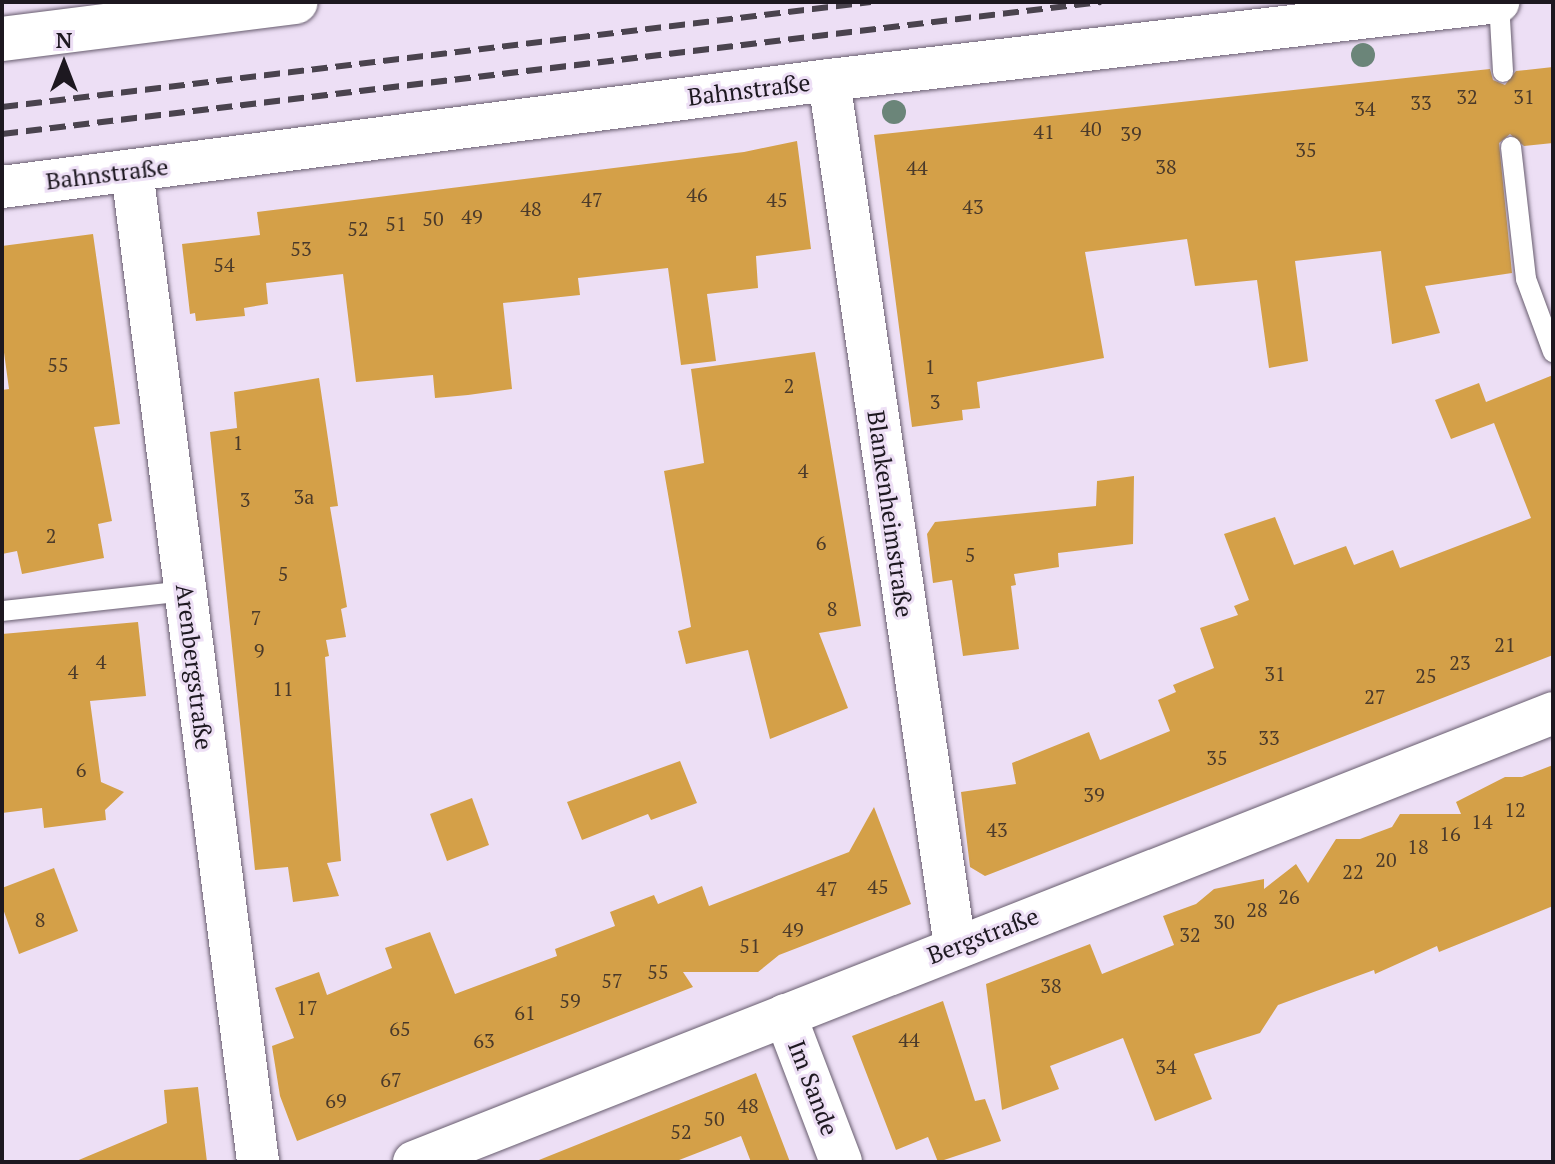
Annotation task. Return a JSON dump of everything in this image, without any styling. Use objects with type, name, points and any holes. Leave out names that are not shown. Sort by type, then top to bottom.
[{"type":"street","points":[[2,39],[234,6],[296,2]]},
{"type":"street","name":"Bahnstraße","points":[[2,187],[829,80],[1498,2]]},
{"type":"street","name":"Blankenheimstraße","points":[[829,80],[955,947]]},
{"type":"street","name":"Arenbergstraße","points":[[132,171],[258,1162]]},
{"type":"street","name":"Bergstraße","points":[[414,1162],[1553,713]]},
{"type":"street","name":"Im Sande","points":[[785,1015],[841,1162]]},
{"type":"lane","points":[[1498,2],[1503,72]]},
{"type":"lane","points":[[1511,147],[1526,279],[1553,352]]},
{"type":"lane","points":[[2,611],[185,591]]},
{"type":"building","points":[[1553,67],[1553,143],[1524,146],[1510,134],[1499,143],[1512,273],[1425,286],[1440,333],[1392,344],[1381,251],[1295,261],[1308,361],[1269,368],[1257,280],[1195,286],[1187,239],[1085,252],[1104,358],[977,382],[980,408],[962,410],[963,420],[912,427],[874,135],[1490,69],[1493,80],[1505,85],[1516,71]]},
{"type":"building","points":[[797,141],[811,249],[756,256],[758,288],[707,294],[716,361],[681,365],[668,268],[578,278],[580,295],[503,303],[512,389],[468,395],[435,398],[433,375],[356,382],[343,274],[266,283],[268,304],[244,308],[245,316],[196,321],[195,313],[190,314],[182,244],[260,235],[257,212],[744,152]]},
{"type":"building","points":[[93,234],[120,424],[94,427],[112,521],[98,524],[104,558],[22,574],[17,551],[2,554],[2,390],[9,389],[2,338],[2,246]]},
{"type":"building","points":[[815,352],[861,626],[819,633],[848,708],[770,739],[748,650],[686,664],[678,631],[691,627],[664,471],[704,463],[691,369]]},
{"type":"building","points":[[1553,375],[1553,655],[985,876],[970,867],[961,792],[1016,784],[1012,763],[1089,732],[1100,760],[1170,731],[1158,700],[1176,692],[1173,685],[1214,668],[1200,628],[1238,615],[1234,606],[1249,600],[1224,534],[1275,517],[1294,565],[1346,546],[1354,565],[1393,550],[1400,568],[1531,518],[1494,423],[1451,439],[1435,400],[1479,383],[1486,402]]},
{"type":"building","points":[[319,378],[338,506],[330,507],[347,607],[341,609],[346,637],[326,640],[329,656],[325,657],[341,861],[327,863],[339,896],[293,902],[288,867],[255,870],[210,432],[237,428],[234,392]]},
{"type":"building","points":[[1134,476],[1133,544],[1058,553],[1059,567],[1014,574],[1016,585],[1011,586],[1019,649],[963,656],[952,580],[933,583],[927,534],[935,522],[1096,506],[1097,481]]},
{"type":"building","points":[[138,622],[146,696],[90,701],[101,782],[124,792],[105,810],[106,820],[44,828],[42,808],[2,813],[2,634]]},
{"type":"building","points":[[680,761],[697,803],[651,820],[648,814],[582,840],[567,802]]},
{"type":"building","points":[[1553,765],[1553,906],[1439,952],[1437,946],[1375,974],[1374,970],[1278,1005],[1260,1033],[1194,1054],[1212,1099],[1155,1121],[1123,1038],[1050,1066],[1059,1089],[1002,1110],[986,984],[1090,944],[1102,974],[1174,945],[1163,916],[1196,904],[1214,889],[1264,879],[1264,889],[1296,864],[1308,883],[1336,839],[1360,839],[1392,827],[1400,814],[1461,814],[1456,802],[1505,777],[1522,777]]},
{"type":"building","points":[[472,798],[489,845],[447,861],[430,814]]},
{"type":"building","points":[[874,807],[911,904],[779,955],[758,972],[683,972],[693,987],[297,1141],[280,1096],[272,1046],[294,1038],[275,988],[319,972],[327,995],[392,968],[385,948],[430,932],[455,994],[557,956],[555,949],[615,926],[610,912],[654,895],[658,904],[702,886],[709,906],[849,852]]},
{"type":"building","points":[[54,868],[78,931],[19,954],[2,906],[2,888]]},
{"type":"building","points":[[943,1001],[975,1101],[985,1099],[1001,1141],[938,1162],[928,1137],[896,1150],[852,1036]]},
{"type":"building","points":[[756,1073],[790,1162],[751,1162],[741,1136],[674,1162],[534,1162]]},
{"type":"building","points":[[198,1087],[207,1162],[74,1162],[167,1123],[164,1090]]},
{"type":"railway","points":[[2,107],[871,2]]},
{"type":"railway","points":[[2,134],[1101,2]]}]
